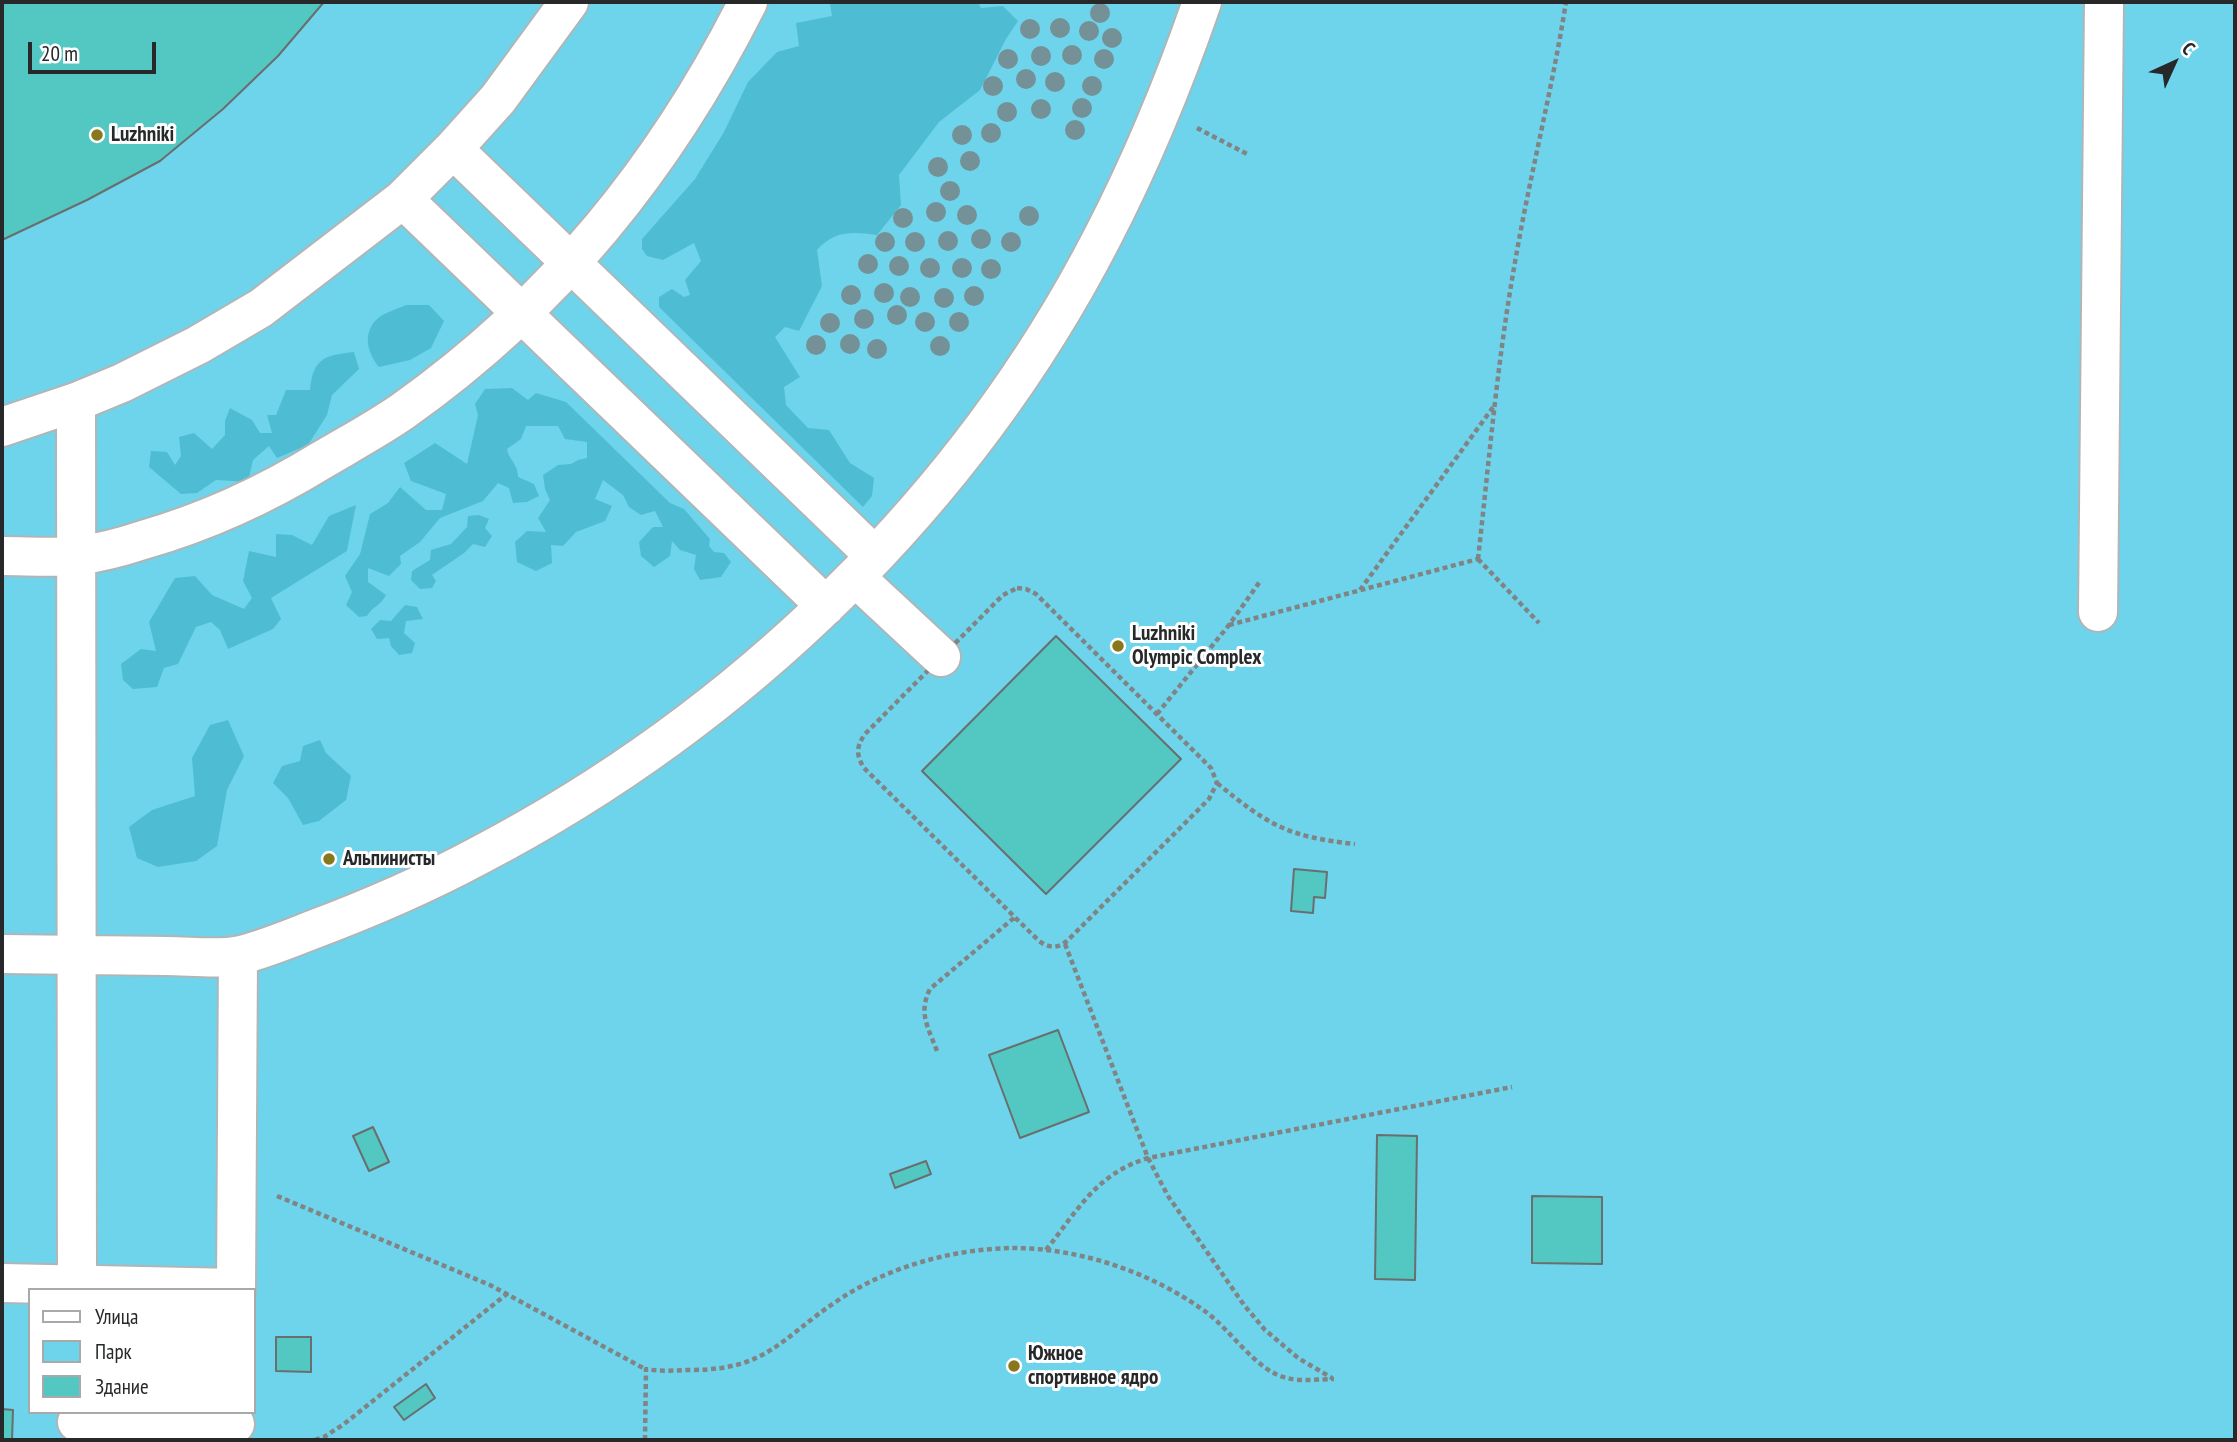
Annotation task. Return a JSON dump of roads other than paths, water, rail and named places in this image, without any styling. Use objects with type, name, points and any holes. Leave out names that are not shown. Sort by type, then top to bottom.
[{"type":"street","points":[[2,427],[122,383],[198,345],[261,308],[403,199],[498,99],[569,2]]},
{"type":"street","points":[[2,556],[76,556],[180,530],[247,502],[400,413],[492,342],[572,264],[614,216],[694,103],[748,2]]},
{"type":"street","points":[[2,954],[238,956],[360,912],[444,874],[512,839],[645,756],[711,706],[766,660],[865,566],[939,483],[1022,372],[1101,241],[1162,110],[1202,2]]},
{"type":"street","points":[[2098,612],[2104,2]]},
{"type":"street","points":[[453,149],[572,264],[865,566],[941,657]]},
{"type":"street","points":[[403,199],[825,606]]},
{"type":"street","points":[[76,402],[77,1287]]},
{"type":"street","points":[[236,1288],[238,956]]},
{"type":"street","points":[[2,1283],[156,1288]]},
{"type":"street","points":[[77,1425],[235,1425]]},
{"type":"place","name":"Luzhniki","points":[[97,135]]},
{"type":"place","name":"Luzhniki Olympic Complex","points":[[1118,646]]},
{"type":"place","name":"Альпинисты","points":[[329,859]]},
{"type":"place","name":"Южное спортивное ядро","points":[[1014,1366]]}]
